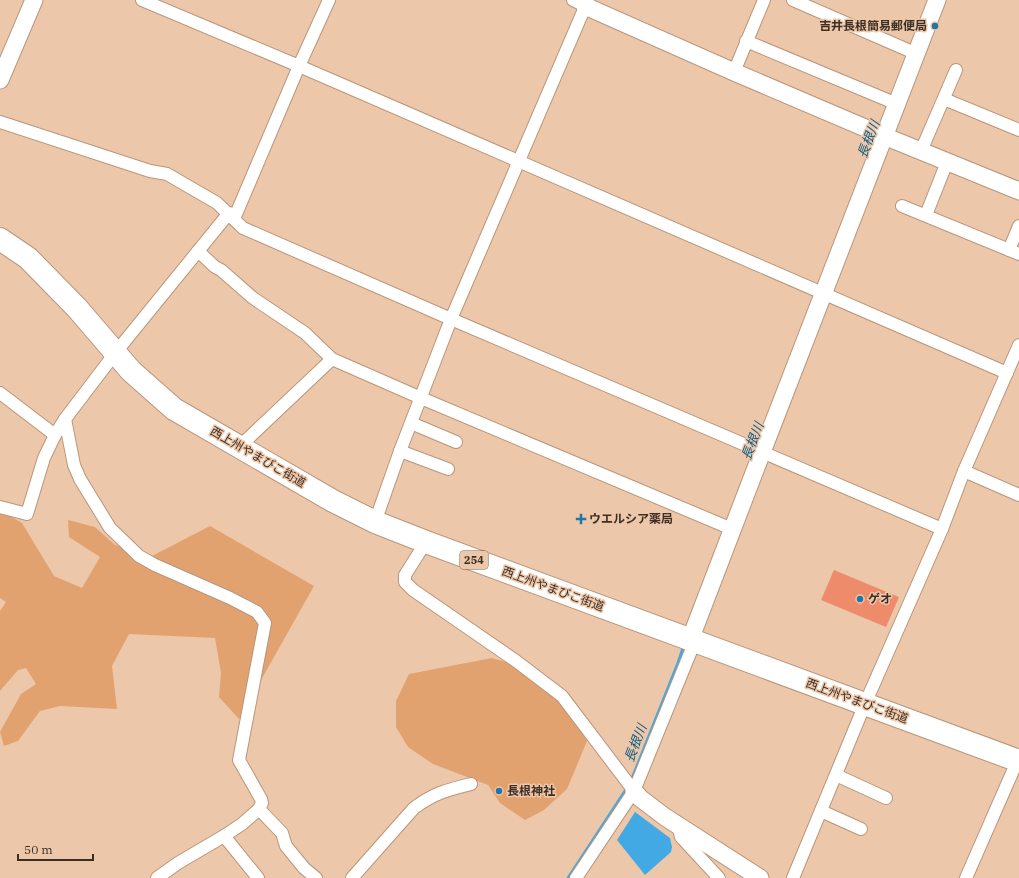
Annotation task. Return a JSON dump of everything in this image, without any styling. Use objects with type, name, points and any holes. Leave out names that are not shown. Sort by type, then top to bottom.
[{"type":"highway","name":"西上州やまびこ街道","points":[[0,239],[28,258],[77,308],[131,371],[174,410],[333,501],[375,522],[426,542],[1018,759]]},
{"type":"street","points":[[0,80],[34,0]]},
{"type":"street","points":[[142,0],[299,66],[517,162],[824,293],[1012,369]]},
{"type":"street","points":[[0,507],[27,514],[44,458],[55,435],[65,419],[116,352],[198,251],[232,216],[329,0]]},
{"type":"street","points":[[734,72],[764,0]]},
{"type":"street","points":[[793,0],[917,54]]},
{"type":"street","points":[[576,878],[634,790],[693,640],[732,529],[917,54],[936,0]]},
{"type":"street","points":[[375,522],[400,451],[451,319],[582,2],[734,72],[884,136],[1019,191]]},
{"type":"street","points":[[746,41],[897,104]]},
{"type":"street","points":[[921,151],[956,70]]},
{"type":"street","points":[[944,99],[1019,130]]},
{"type":"street","points":[[0,122],[150,171],[167,174],[217,203],[243,228],[451,319],[942,528]]},
{"type":"street","points":[[926,215],[947,162]]},
{"type":"street","points":[[902,206],[1014,252],[1019,226]]},
{"type":"street","points":[[198,251],[253,298],[305,333],[332,358],[420,398],[732,529]]},
{"type":"street","points":[[793,878],[865,704],[942,528],[964,471],[1012,369],[1019,345]]},
{"type":"street","points":[[240,447],[332,358]]},
{"type":"street","points":[[0,393],[55,435]]},
{"type":"street","points":[[65,419],[74,465],[80,479],[110,528],[139,556],[155,565],[230,598],[257,612],[265,623],[239,760],[262,803],[259,809],[242,824],[178,863],[157,878]]},
{"type":"street","points":[[411,423],[456,442]]},
{"type":"street","points":[[400,451],[448,469]]},
{"type":"street","points":[[964,471],[1019,495]]},
{"type":"street","points":[[426,542],[405,575],[405,582],[413,590],[516,661],[562,696],[640,798],[678,825],[760,878]]},
{"type":"street","points":[[966,878],[1018,759]]},
{"type":"street","points":[[836,774],[886,798]]},
{"type":"street","points":[[352,878],[414,808],[426,799],[444,790],[471,784]]},
{"type":"street","points":[[259,809],[282,833],[286,846],[304,868],[316,878]]},
{"type":"street","points":[[821,811],[861,828]]},
{"type":"street","points":[[678,825],[681,837],[719,878]]},
{"type":"street","points":[[224,836],[258,878]]},
{"type":"shaded area","points":[[0,513],[10,516],[22,523],[54,576],[82,588],[100,557],[69,537],[68,520],[95,527],[115,545],[152,556],[210,526],[314,586],[239,719],[219,697],[221,673],[215,638],[129,634],[112,666],[117,709],[60,706],[40,711],[18,741],[4,746],[0,732],[21,694],[36,684],[26,668],[18,670],[0,691],[0,611],[6,602],[0,598]]},
{"type":"shaded area","points":[[492,658],[519,666],[555,691],[587,741],[567,789],[544,810],[525,820],[500,803],[488,785],[433,764],[408,747],[396,727],[396,701],[409,674]]},
{"type":"water","points":[[635,812],[670,838],[672,847],[671,852],[645,875],[617,840]]},
{"type":"building","name":"ゲオ","points":[[834,570],[899,597],[886,627],[821,600]]},
{"type":"waterway","name":"長根川","points":[[631,781],[684,645]]},
{"type":"waterway","name":"長根川","points":[[568,878],[627,788]]},
{"type":"place","name":"吉井長根簡易郵便局","points":[[935,26]]},
{"type":"place","name":"ウエルシア薬局","points":[[581,519]]},
{"type":"place","name":"ゲオ","points":[[860,599]]},
{"type":"place","name":"長根神社","points":[[499,791]]}]
